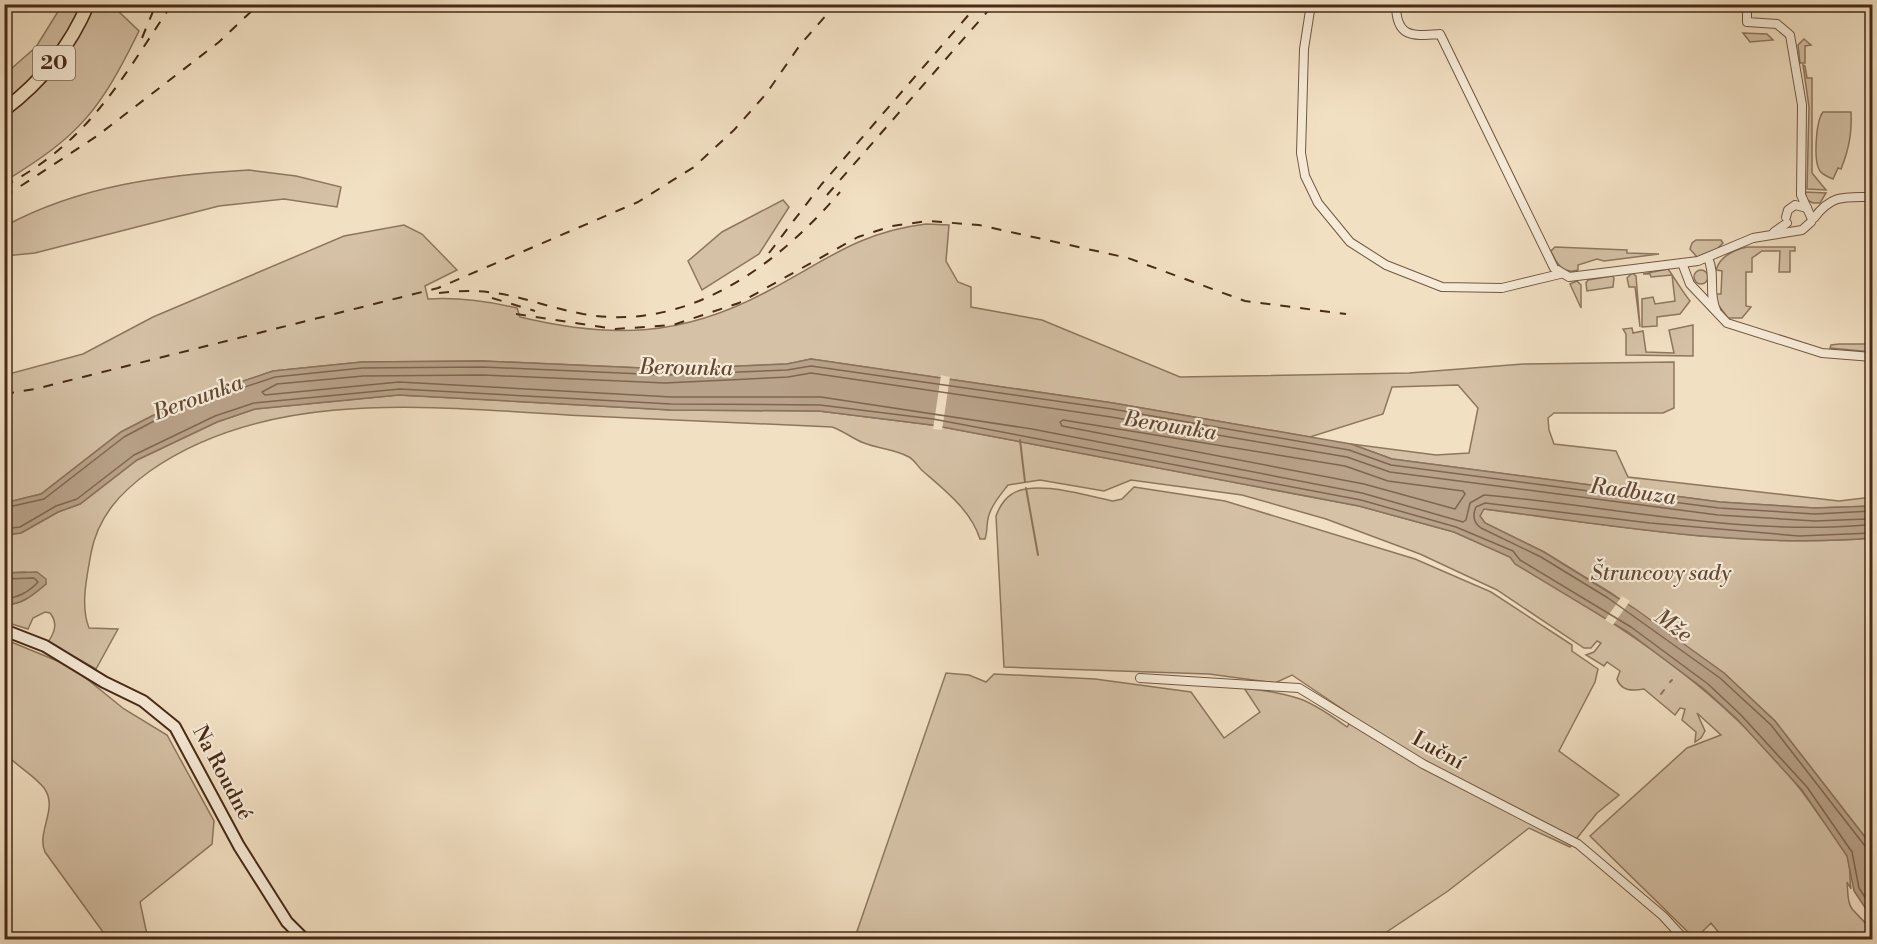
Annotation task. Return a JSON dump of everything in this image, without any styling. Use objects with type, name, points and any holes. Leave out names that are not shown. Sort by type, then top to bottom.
[{"type":"main road","name":"20","points":[[4,110],[52,65],[71,38],[88,4]]},
{"type":"street","points":[[1311,4],[1304,57],[1301,153],[1305,176],[1318,203],[1350,242],[1386,265],[1442,287],[1502,288],[1560,274]]},
{"type":"street","points":[[1396,4],[1396,22],[1400,28],[1414,36],[1440,33],[1554,268],[1560,274],[1569,277],[1708,258],[1734,245],[1806,228],[1820,209],[1839,197],[1872,197]]},
{"type":"street","points":[[1747,4],[1747,22],[1777,24],[1790,36],[1802,105],[1801,195],[1812,219]]},
{"type":"street","points":[[1765,236],[1786,220],[1788,210],[1795,205],[1801,195]]},
{"type":"street","points":[[1795,205],[1820,209]]},
{"type":"street","points":[[1786,220],[1798,231]]},
{"type":"street","points":[[1708,258],[1712,268],[1712,296],[1718,314]]},
{"type":"street","points":[[1682,263],[1690,284],[1727,323],[1822,353],[1872,357]]},
{"type":"street","name":"Na Roudné","points":[[4,630],[45,646],[104,682],[143,701],[175,727],[239,846],[287,922],[305,939]]},
{"type":"street","name":"Luční","points":[[1140,678],[1299,688],[1423,764],[1578,844],[1663,915],[1685,939]]},
{"type":"green space","points":[[62,5],[113,5],[114,12],[117,10],[139,31],[100,101],[86,118],[53,149],[5,181],[4,75],[36,47]]},
{"type":"green space","points":[[1743,33],[1767,34],[1773,40],[1750,42]]},
{"type":"green space","points":[[1804,39],[1811,45],[1805,46],[1805,63],[1800,63],[1798,45]]},
{"type":"green space","points":[[1803,65],[1807,78],[1812,78],[1812,173],[1826,190],[1807,189],[1809,107]]},
{"type":"green space","points":[[1823,112],[1851,112],[1848,148],[1841,169],[1838,168],[1833,179],[1824,175],[1818,166],[1817,132]]},
{"type":"green space","points":[[249,170],[296,176],[341,187],[337,207],[284,199],[219,206],[35,253],[5,256],[5,226],[63,201],[124,184],[154,179]]},
{"type":"green space","points":[[1805,192],[1826,193],[1820,203],[1813,203],[1807,200]]},
{"type":"green space","points":[[783,200],[789,207],[759,254],[702,290],[688,261],[722,232]]},
{"type":"green space","points":[[926,224],[949,225],[946,261],[958,282],[971,287],[971,307],[1042,320],[1180,377],[1409,373],[1523,364],[1674,362],[1674,408],[1663,413],[1554,413],[1548,418],[1554,444],[1616,451],[1628,477],[1839,501],[1872,497],[1872,506],[1815,508],[1720,502],[1392,459],[1351,444],[1436,455],[1469,453],[1478,408],[1458,385],[1392,387],[1383,414],[1310,437],[1113,403],[811,359],[787,364],[665,369],[483,361],[362,362],[273,371],[185,401],[152,416],[121,432],[41,494],[5,503],[5,375],[83,354],[153,317],[344,236],[404,225],[422,234],[457,270],[425,286],[428,299],[462,299],[495,303],[517,308],[520,317],[586,329],[616,331],[647,330],[706,318],[768,291],[843,249],[881,234]]},
{"type":"green space","points":[[1696,240],[1721,240],[1723,243],[1717,249],[1697,257],[1690,249]]},
{"type":"green space","points":[[1555,247],[1627,250],[1627,253],[1659,254],[1604,261],[1597,259],[1578,265],[1578,270],[1568,271],[1555,260],[1551,251]]},
{"type":"green space","points":[[1747,247],[1795,247],[1795,251],[1790,251],[1790,272],[1779,272],[1780,251],[1762,251],[1752,258],[1752,272],[1746,272],[1746,306],[1751,307],[1742,318],[1728,318],[1716,302],[1715,294],[1721,294],[1722,271],[1716,270],[1728,254]]},
{"type":"green space","points":[[1668,269],[1690,301],[1680,314],[1657,317],[1657,326],[1642,327],[1642,299],[1653,297],[1655,304],[1675,301],[1672,275],[1651,277],[1650,274],[1643,274]]},
{"type":"green space","points":[[1698,270],[1704,270],[1708,277],[1704,284],[1698,284],[1694,280],[1694,274]]},
{"type":"green space","points":[[1632,273],[1636,276],[1640,327],[1635,287],[1629,287],[1627,278]]},
{"type":"green space","points":[[1612,276],[1614,278],[1613,287],[1587,291],[1588,280]]},
{"type":"green space","points":[[1577,281],[1581,285],[1581,308],[1570,284]]},
{"type":"green space","points":[[1693,325],[1693,356],[1626,355],[1626,334],[1623,329],[1632,328],[1633,333],[1643,331],[1646,352],[1674,353],[1669,330]]},
{"type":"green space","points":[[1872,344],[1872,352],[1830,348],[1831,345]]},
{"type":"green space","points":[[399,395],[671,410],[819,411],[932,425],[1359,506],[1454,532],[1510,557],[1516,564],[1601,615],[1682,673],[1756,738],[1789,775],[1843,846],[1849,865],[1851,889],[1847,882],[1850,905],[1868,927],[1872,939],[1743,940],[1737,933],[1724,939],[1711,923],[1695,939],[1590,836],[1687,748],[1721,735],[1697,713],[1705,731],[1695,742],[1696,732],[1682,720],[1685,709],[1680,708],[1675,715],[1644,689],[1625,688],[1617,679],[1620,671],[1607,662],[1604,666],[1586,655],[1594,652],[1601,643],[1597,641],[1591,648],[1584,648],[1497,590],[1420,554],[1326,519],[1242,495],[1131,480],[1104,491],[1040,480],[1008,485],[990,511],[985,539],[980,539],[964,511],[911,459],[904,454],[864,443],[832,427],[477,409],[362,408],[306,414],[251,425],[199,443],[150,471],[120,496],[105,516],[94,540],[85,591],[85,610],[89,628],[118,629],[96,669],[48,642],[55,628],[50,613],[45,612],[33,618],[28,629],[5,622],[4,604],[22,601],[46,584],[25,572],[5,573],[5,535],[21,533],[58,512],[80,504],[137,460],[217,422],[255,409]]},
{"type":"green space","points":[[1134,487],[1225,501],[1415,559],[1491,592],[1572,645],[1572,651],[1598,669],[1595,682],[1559,751],[1619,795],[1597,813],[1570,847],[1529,828],[1448,891],[1376,939],[854,940],[946,673],[969,675],[986,682],[994,674],[1095,679],[1191,692],[1224,738],[1260,712],[1244,688],[1299,698],[1347,727],[1354,717],[1292,675],[1275,683],[1209,674],[1004,667],[996,516],[1002,504],[1012,494],[1033,488],[1061,490],[1113,501],[1122,499]]},
{"type":"green space","name":"Štruncovy sady","points":[[1483,509],[1726,538],[1824,541],[1872,538],[1872,846],[1775,721],[1724,673],[1611,593],[1544,552],[1485,523],[1480,516]]},
{"type":"green space","points":[[4,639],[72,667],[124,709],[167,735],[214,821],[212,844],[140,902],[148,939],[108,939],[45,852],[43,836],[49,812],[48,796],[40,783],[5,753]]},
{"type":"water","points":[[811,359],[1113,403],[1351,444],[1392,459],[1720,502],[1815,508],[1872,506],[1872,538],[1824,541],[1678,534],[1484,509],[1480,516],[1485,523],[1544,552],[1634,608],[1724,673],[1775,721],[1872,846],[1872,892],[1865,884],[1872,895],[1872,918],[1854,891],[1847,856],[1802,790],[1737,719],[1704,689],[1628,632],[1515,564],[1510,557],[1454,532],[1359,506],[932,425],[819,411],[671,410],[399,395],[255,409],[217,422],[137,460],[80,504],[58,512],[21,533],[5,535],[4,503],[41,494],[121,432],[152,416],[185,401],[273,371],[362,362],[483,361],[665,369],[787,364]]},
{"type":"water","points":[[37,572],[46,579],[46,584],[22,601],[5,604],[5,573]]},
{"type":"pier","points":[[941,375],[950,377],[942,430],[933,429]]},
{"type":"pier","points":[[1622,596],[1630,601],[1613,625],[1605,620]]},
{"type":"waterway","points":[[1020,440],[1025,482]]},
{"type":"waterway","points":[[1026,488],[1038,555]]},
{"type":"waterway","points":[[1661,694],[1664,690]]},
{"type":"railway","points":[[142,38],[156,4]]},
{"type":"railway","points":[[4,186],[33,169],[81,130],[119,84],[172,4]]},
{"type":"railway","points":[[4,197],[97,136],[219,42],[259,4]]},
{"type":"railway","points":[[4,394],[35,389],[438,288],[638,202],[694,167],[734,130],[766,94],[800,45],[836,4]]},
{"type":"railway","points":[[769,253],[821,185],[978,4]]},
{"type":"railway","points":[[827,195],[994,4]]},
{"type":"railway","points":[[439,293],[461,291],[497,293],[583,314],[621,317],[658,313],[693,303],[726,288],[758,268],[788,245],[840,192]]},
{"type":"railway","points":[[516,314],[615,329],[673,325],[739,303],[858,237],[892,226],[928,221],[979,225],[1128,258],[1245,301],[1346,314]]},
{"type":"railway","points":[[492,298],[535,311]]},
{"type":"water label","name":"Berounka","points":[[686,368]]},
{"type":"water label","name":"Berounka","points":[[198,398]]},
{"type":"water label","name":"Berounka","points":[[1170,426]]},
{"type":"water label","name":"Radbuza","points":[[1633,492]]},
{"type":"water label","name":"Mže","points":[[1673,626]]}]
